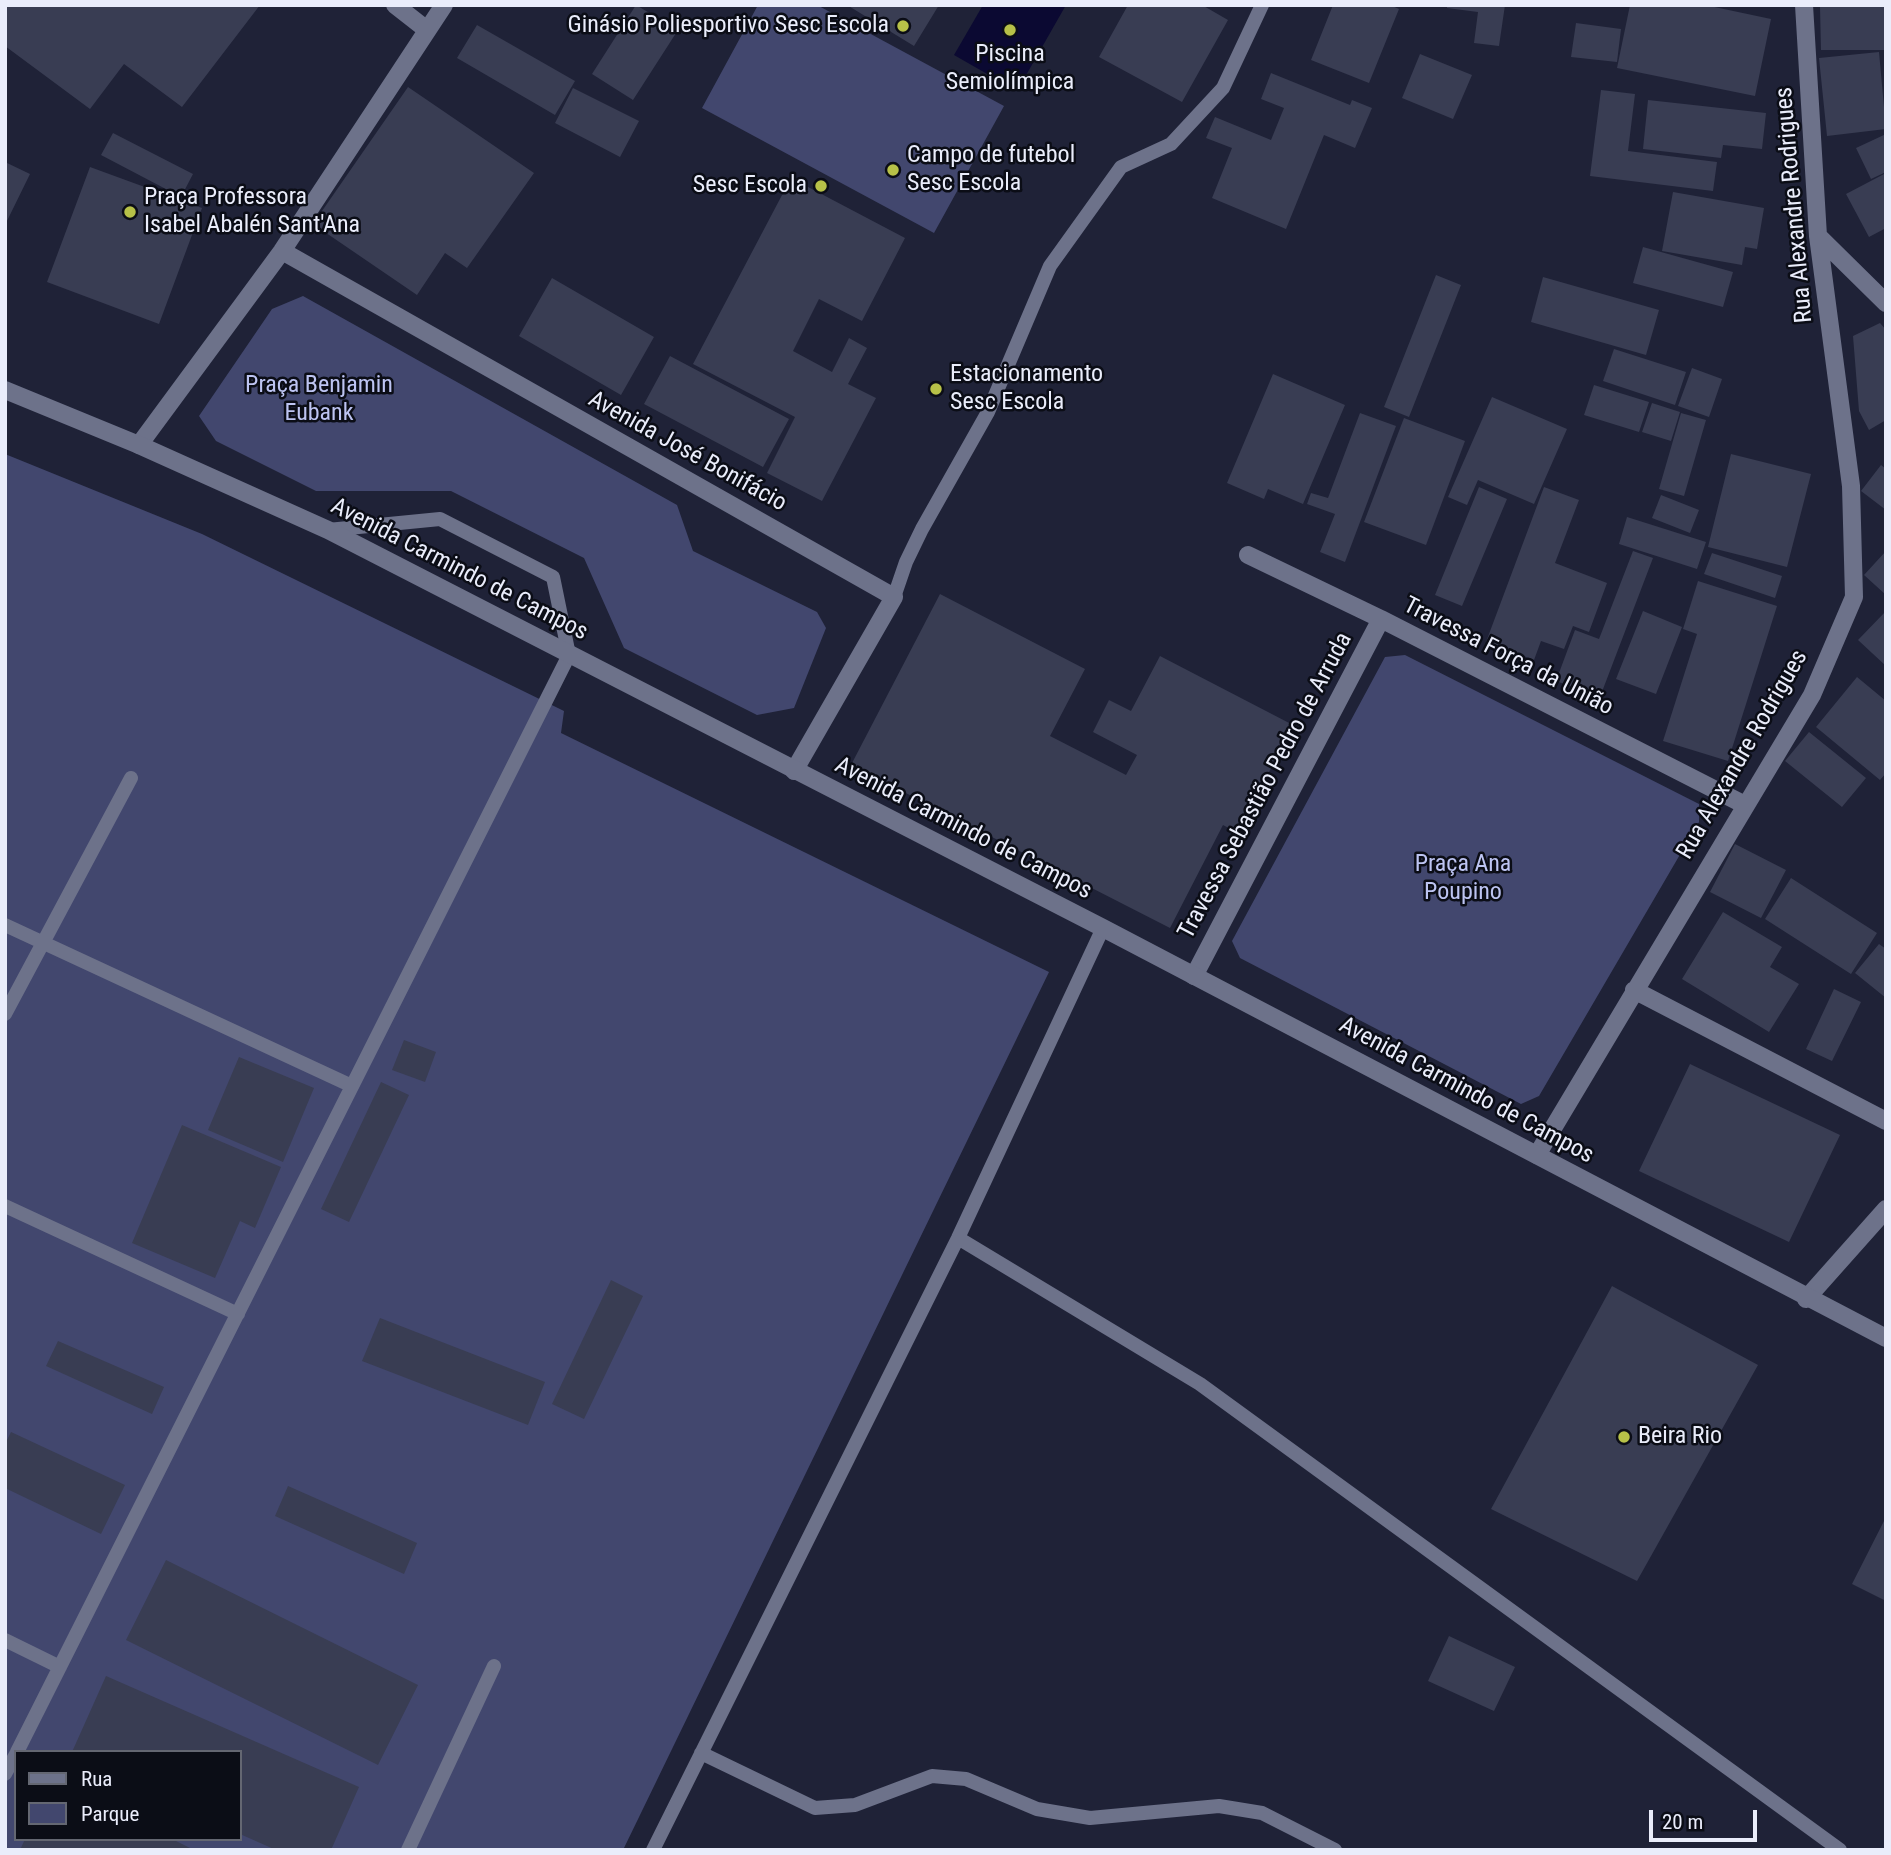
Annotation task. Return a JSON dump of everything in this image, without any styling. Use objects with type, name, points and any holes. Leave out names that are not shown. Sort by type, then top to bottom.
[{"type":"street","points":[[395,5],[427,30]]},
{"type":"street","points":[[139,445],[282,251],[444,5]]},
{"type":"street","name":"Rua Alexandre Rodrigues","points":[[1536,1155],[1812,695],[1854,597],[1851,486],[1818,236],[1804,5]]},
{"type":"street","points":[[1818,236],[1886,303]]},
{"type":"street","name":"Avenida José Bonifácio","points":[[282,251],[894,597]]},
{"type":"street","name":"Avenida Carmindo de Campos","points":[[5,390],[139,445],[328,530],[569,655],[615,675],[794,771],[1103,928],[1886,1338]]},
{"type":"street","name":"Travessa Força da União","points":[[1248,555],[1381,619],[1745,805]]},
{"type":"street","points":[[794,771],[894,597]]},
{"type":"street","name":"Travessa Sebastião Pedro de Arruda","points":[[1194,976],[1381,619]]},
{"type":"street","points":[[1633,990],[1886,1121]]},
{"type":"street","points":[[1807,1299],[1886,1209]]},
{"type":"lane","points":[[894,597],[906,562],[922,529],[988,412],[1050,266],[1121,167],[1171,144],[1223,88],[1262,5]]},
{"type":"lane","points":[[18,1750],[569,655],[553,577],[542,571],[440,519],[328,530]]},
{"type":"lane","points":[[5,1014],[131,778]]},
{"type":"lane","points":[[5,925],[352,1086]]},
{"type":"lane","points":[[653,1850],[958,1238],[1103,928]]},
{"type":"lane","points":[[5,1206],[237,1314]]},
{"type":"lane","points":[[958,1238],[1200,1384],[1840,1850]]},
{"type":"lane","points":[[5,1640],[60,1667]]},
{"type":"lane","points":[[408,1850],[494,1666]]},
{"type":"lane","points":[[701,1753],[815,1808],[855,1805],[932,1776],[965,1779],[1037,1809],[1090,1818],[1219,1806],[1262,1813],[1335,1850]]},
{"type":"lane","points":[[5,1774],[14,1757]]},
{"type":"green space","name":"Campo de futebol Sesc Escola","points":[[758,5],[817,5],[1004,106],[934,233],[702,108]]},
{"type":"green space","name":"Praça Benjamin Eubank","points":[[303,296],[677,505],[693,551],[817,612],[826,628],[794,708],[757,715],[624,648],[584,558],[451,491],[316,491],[216,441],[199,416],[272,309]]},
{"type":"green space","points":[[5,454],[202,534],[564,711],[561,733],[1049,972],[623,1850],[5,1850]]},
{"type":"green space","name":"Praça Ana Poupino","points":[[1405,655],[1699,804],[1699,822],[1539,1096],[1521,1104],[1240,958],[1232,941],[1385,657]]},
{"type":"shaded area","name":"Piscina Semiolímpica","points":[[983,5],[1066,5],[1017,91],[954,55]]},
{"type":"building","points":[[5,5],[260,5],[182,107],[124,64],[90,109],[5,46]]},
{"type":"building","points":[[636,5],[678,30],[633,100],[592,74]]},
{"type":"building","name":"Ginásio Poliesportivo Sesc Escola","points":[[847,5],[939,5],[914,46]]},
{"type":"building","points":[[1128,5],[1202,5],[1228,20],[1182,102],[1099,57]]},
{"type":"building","points":[[1333,5],[1390,5],[1399,9],[1369,83],[1311,60]]},
{"type":"building","points":[[1447,5],[1505,5],[1499,46],[1474,43],[1478,12],[1447,8]]},
{"type":"building","points":[[1630,5],[1705,5],[1771,19],[1755,96],[1617,68]]},
{"type":"building","points":[[1820,7],[1886,7],[1886,50],[1821,50]]},
{"type":"building","points":[[1576,23],[1621,29],[1617,62],[1571,57]]},
{"type":"building","points":[[477,25],[575,81],[555,115],[457,58]]},
{"type":"building","points":[[1879,52],[1886,129],[1827,136],[1819,58]]},
{"type":"building","points":[[1420,54],[1472,75],[1453,119],[1402,98]]},
{"type":"building","points":[[1271,73],[1350,105],[1352,100],[1372,108],[1355,148],[1324,135],[1286,229],[1212,198],[1232,148],[1206,138],[1215,117],[1271,140],[1284,108],[1261,99]]},
{"type":"building","points":[[408,87],[534,173],[467,268],[445,253],[417,295],[313,224]]},
{"type":"building","points":[[573,88],[639,121],[620,157],[555,123]]},
{"type":"building","points":[[1601,90],[1635,94],[1628,151],[1717,162],[1713,191],[1590,176]]},
{"type":"building","points":[[1648,100],[1766,113],[1762,149],[1723,145],[1721,158],[1643,149]]},
{"type":"building","points":[[113,133],[193,174],[181,197],[101,155]]},
{"type":"building","points":[[1886,134],[1886,172],[1871,179],[1856,148]]},
{"type":"building","points":[[5,162],[30,174],[5,225]]},
{"type":"building","points":[[90,167],[202,208],[159,324],[47,282]]},
{"type":"building","points":[[1886,173],[1886,228],[1869,237],[1846,194]]},
{"type":"building","points":[[791,178],[905,238],[862,321],[819,299],[793,351],[832,372],[849,338],[867,348],[848,384],[876,398],[822,501],[767,473],[795,417],[693,364]]},
{"type":"building","points":[[1673,192],[1764,208],[1757,249],[1745,247],[1742,265],[1662,251]]},
{"type":"building","points":[[1643,247],[1733,272],[1723,307],[1633,283]]},
{"type":"building","points":[[1436,275],[1461,285],[1409,417],[1384,407]]},
{"type":"building","points":[[1543,277],[1659,310],[1646,355],[1531,322]]},
{"type":"building","points":[[552,278],[654,337],[621,395],[519,336]]},
{"type":"building","points":[[1880,323],[1886,330],[1886,420],[1869,430],[1859,411],[1853,336]]},
{"type":"building","points":[[1614,349],[1686,372],[1675,405],[1603,381]]},
{"type":"building","points":[[670,356],[789,419],[763,467],[644,404]]},
{"type":"building","points":[[1692,368],[1722,379],[1709,417],[1678,406]]},
{"type":"building","points":[[1273,374],[1345,405],[1303,504],[1268,489],[1264,499],[1227,483]]},
{"type":"building","points":[[1594,385],[1649,402],[1639,432],[1584,415]]},
{"type":"building","points":[[1492,397],[1567,429],[1534,504],[1478,480],[1467,505],[1448,497]]},
{"type":"building","points":[[1652,403],[1680,412],[1671,441],[1642,432]]},
{"type":"building","points":[[1360,413],[1396,426],[1345,562],[1320,552],[1335,514],[1307,504],[1311,493],[1328,498]]},
{"type":"building","points":[[1681,413],[1706,420],[1684,496],[1659,489]]},
{"type":"building","points":[[1404,418],[1465,441],[1426,545],[1364,522]]},
{"type":"building","points":[[1731,454],[1811,474],[1787,567],[1708,547]]},
{"type":"building","points":[[1881,465],[1886,469],[1886,510],[1861,491]]},
{"type":"building","points":[[1479,487],[1507,499],[1462,606],[1435,595]]},
{"type":"building","points":[[1544,487],[1579,500],[1555,563],[1607,583],[1589,632],[1573,626],[1564,649],[1541,641],[1534,660],[1486,642]]},
{"type":"building","points":[[1661,495],[1699,510],[1690,533],[1652,518]]},
{"type":"building","points":[[1627,517],[1706,542],[1697,569],[1619,544]]},
{"type":"building","points":[[1633,551],[1653,558],[1600,697],[1556,681],[1575,630],[1599,639]]},
{"type":"building","points":[[1886,551],[1886,595],[1864,575]]},
{"type":"building","points":[[1712,553],[1782,576],[1775,598],[1704,574]]},
{"type":"building","points":[[1698,581],[1777,606],[1728,761],[1663,741],[1697,634],[1683,629]]},
{"type":"building","points":[[940,594],[1085,669],[1050,736],[1126,775],[1137,755],[1093,732],[1109,700],[1131,711],[1160,656],[1293,725],[1238,833],[1223,825],[1170,928],[851,765]]},
{"type":"building","points":[[1643,611],[1682,627],[1656,694],[1616,679]]},
{"type":"building","points":[[1886,611],[1886,666],[1858,640]]},
{"type":"building","points":[[1857,677],[1886,701],[1886,773],[1880,780],[1816,727]]},
{"type":"building","points":[[1809,732],[1866,778],[1842,807],[1785,761]]},
{"type":"building","points":[[1735,844],[1786,870],[1761,918],[1710,892]]},
{"type":"building","points":[[1791,878],[1877,933],[1851,974],[1765,919]]},
{"type":"building","points":[[1723,912],[1782,947],[1770,967],[1799,984],[1769,1032],[1682,979]]},
{"type":"building","points":[[1879,944],[1886,949],[1886,998],[1855,973]]},
{"type":"building","points":[[1834,989],[1861,1002],[1832,1061],[1806,1049]]},
{"type":"building","points":[[404,1040],[436,1052],[425,1082],[392,1070]]},
{"type":"building","points":[[239,1057],[314,1088],[283,1162],[208,1130]]},
{"type":"building","points":[[1690,1064],[1840,1135],[1789,1242],[1639,1171]]},
{"type":"building","points":[[381,1082],[409,1095],[349,1222],[321,1209]]},
{"type":"building","points":[[182,1125],[281,1167],[255,1228],[240,1221],[215,1278],[132,1243]]},
{"type":"building","points":[[611,1280],[643,1296],[584,1419],[552,1404]]},
{"type":"building","name":"Beira Rio","points":[[1612,1286],[1758,1365],[1637,1581],[1491,1509]]},
{"type":"building","points":[[380,1318],[545,1382],[528,1425],[362,1361]]},
{"type":"building","points":[[58,1341],[164,1387],[152,1414],[46,1366]]},
{"type":"building","points":[[11,1432],[125,1485],[101,1534],[5,1488],[5,1444]]},
{"type":"building","points":[[288,1486],[417,1543],[404,1574],[275,1516]]},
{"type":"building","points":[[1886,1517],[1886,1601],[1852,1584]]},
{"type":"building","points":[[166,1560],[418,1685],[378,1765],[126,1640]]},
{"type":"building","points":[[1449,1636],[1515,1667],[1494,1711],[1428,1681]]},
{"type":"building","points":[[106,1676],[359,1787],[331,1850],[276,1850],[242,1835],[242,1750],[73,1750]]},
{"type":"building","points":[[24,1841],[176,1841],[194,1850],[20,1850]]},
{"type":"place","name":"Ginásio Poliesportivo Sesc Escola","points":[[903,26]]},
{"type":"place","name":"Piscina Semiolímpica","points":[[1010,30]]},
{"type":"place","name":"Campo de futebol Sesc Escola","points":[[893,170]]},
{"type":"place","name":"Sesc Escola","points":[[821,186]]},
{"type":"place","name":"Praça Professora Isabel Abalén Sant'Ana","points":[[130,212]]},
{"type":"place","name":"Estacionamento Sesc Escola","points":[[936,389]]},
{"type":"place","name":"Beira Rio","points":[[1624,1437]]}]
